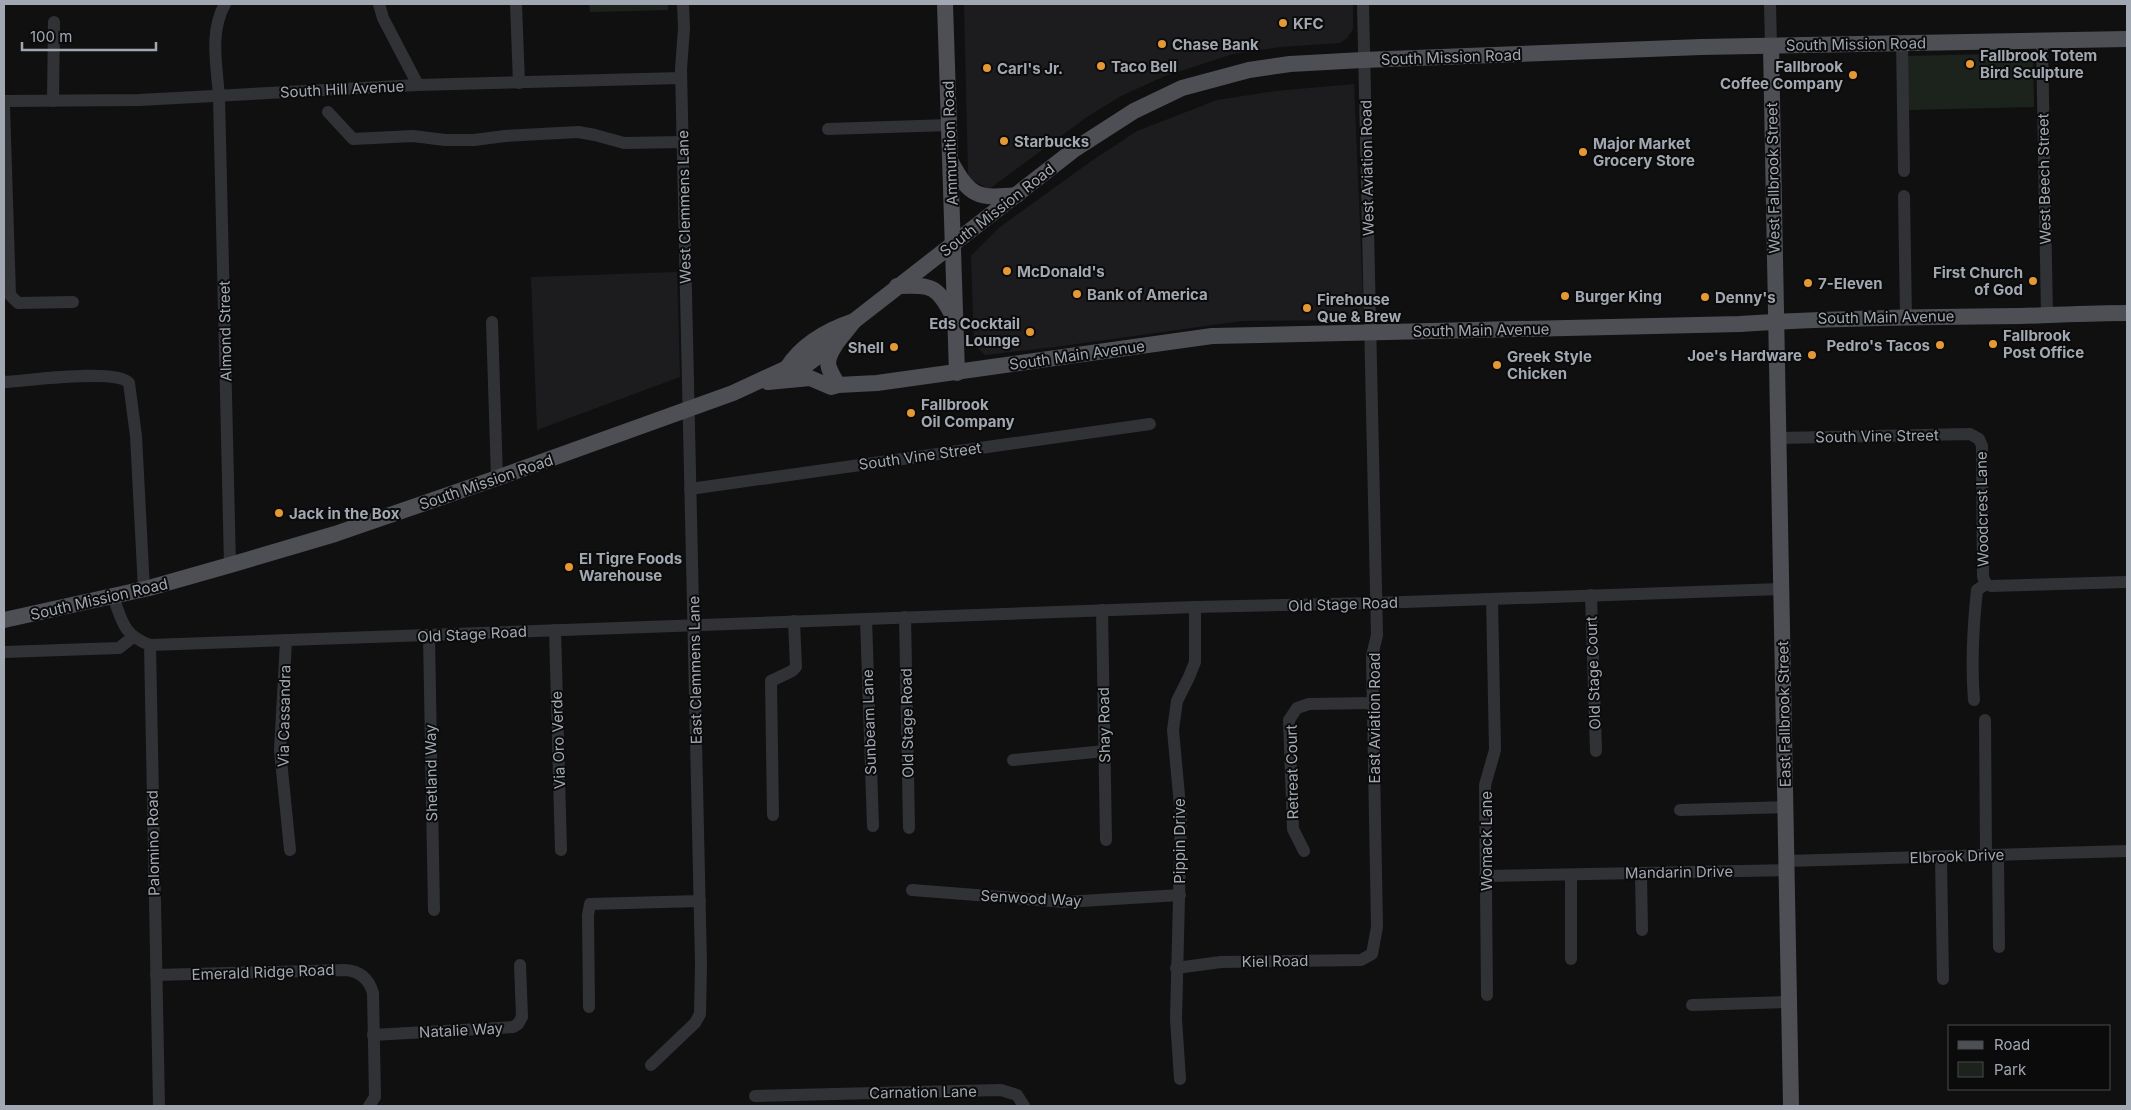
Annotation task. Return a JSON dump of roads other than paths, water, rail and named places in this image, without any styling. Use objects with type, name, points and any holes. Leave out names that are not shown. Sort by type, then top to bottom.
[{"type":"main road","name":"Ammunition Road","points":[[945,4],[957,373]]},
{"type":"main road","name":"South Mission Road","points":[[4,620],[144,589],[230,566],[335,534],[688,410],[758,382],[787,368],[806,365],[838,341],[854,321],[897,286],[1075,150],[1134,110],[1182,88],[1250,70],[1276,66],[1363,60],[1902,42],[2042,42],[2127,39]]},
{"type":"main road","name":"West Fallbrook Street","points":[[1771,46],[1775,322]]},
{"type":"main road","points":[[950,160],[959,177],[975,193],[996,197],[1018,195]]},
{"type":"main road","points":[[897,286],[922,285],[932,288],[938,293],[955,320]]},
{"type":"main road","name":"South Main Avenue","points":[[758,382],[810,378],[831,387],[877,383],[1212,336],[1906,317],[2047,316],[2127,313]]},
{"type":"main road","name":"South Mission Road","points":[[787,368],[796,353],[832,328],[854,321]]},
{"type":"main road","name":"East Fallbrook Street","points":[[1775,322],[1791,1106]]},
{"type":"main road","points":[[838,341],[828,363],[828,371],[838,385]]},
{"type":"street","name":"Almond Street","points":[[225,4],[220,13],[215,39],[219,97],[230,566]]},
{"type":"street","points":[[379,4],[383,18],[418,85]]},
{"type":"street","points":[[516,4],[519,83]]},
{"type":"street","name":"West Clemmens Lane","points":[[683,4],[684,28],[681,78],[688,410]]},
{"type":"street","name":"West Aviation Road","points":[[1363,4],[1370,332]]},
{"type":"street","name":"West Fallbrook Street","points":[[1770,4],[1771,46]]},
{"type":"street","points":[[53,101],[54,22]]},
{"type":"street","points":[[1902,42],[1904,171]]},
{"type":"street","name":"West Beech Street","points":[[2042,42],[2047,316]]},
{"type":"street","name":"South Hill Avenue","points":[[4,102],[136,101],[418,85],[681,78]]},
{"type":"street","points":[[4,107],[10,295],[18,303],[73,302]]},
{"type":"street","points":[[328,112],[353,139],[413,136],[445,140],[474,140],[505,136],[578,132],[595,134],[624,143],[682,142]]},
{"type":"street","points":[[828,129],[949,125]]},
{"type":"street","points":[[1904,196],[1906,317]]},
{"type":"street","points":[[492,322],[497,478]]},
{"type":"street","name":"East Aviation Road","points":[[1370,332],[1377,635],[1372,656],[1377,927],[1372,954]]},
{"type":"street","points":[[4,382],[96,376],[126,379],[129,383],[136,436],[144,589]]},
{"type":"street","name":"East Clemmens Lane","points":[[651,1065],[695,1023],[700,1014],[700,901],[688,410]]},
{"type":"street","name":"South Vine Street","points":[[690,489],[1150,424]]},
{"type":"street","name":"South Vine Street","points":[[1778,438],[1970,434],[1976,436]]},
{"type":"street","name":"Woodcrest Lane","points":[[1976,436],[1982,446],[1983,577],[1986,584]]},
{"type":"street","points":[[1974,700],[1972,658],[1977,590],[1986,584],[1990,586],[2127,582]]},
{"type":"street","name":"Old Stage Road","points":[[150,645],[1102,610],[1781,589]]},
{"type":"street","name":"Old Stage Court","points":[[1591,595],[1596,751]]},
{"type":"street","points":[[113,596],[128,633],[150,645]]},
{"type":"street","name":"Womack Lane","points":[[1487,995],[1485,785],[1495,750],[1492,599]]},
{"type":"street","name":"Pippin Drive","points":[[1180,1079],[1176,1019],[1176,968],[1180,895],[1181,817],[1173,730],[1176,701],[1189,678],[1194,662],[1196,607]]},
{"type":"street","name":"Shay Road","points":[[1102,610],[1106,840]]},
{"type":"street","name":"Old Stage Road","points":[[905,618],[909,828]]},
{"type":"street","name":"Sunbeam Lane","points":[[866,619],[873,826]]},
{"type":"street","points":[[773,815],[771,681],[792,672],[796,667],[794,622]]},
{"type":"street","name":"Via Oro Verde","points":[[555,630],[561,850]]},
{"type":"street","name":"Shetland Way","points":[[429,636],[434,910]]},
{"type":"street","points":[[4,652],[119,648],[133,637]]},
{"type":"street","name":"Via Cassandra","points":[[286,641],[280,750],[290,850]]},
{"type":"street","name":"Palomino Road","points":[[150,645],[159,1106]]},
{"type":"street","name":"Retreat Court","points":[[1304,851],[1293,829],[1290,720],[1297,708],[1309,704],[1372,703]]},
{"type":"street","points":[[1985,720],[1999,947]]},
{"type":"street","points":[[1013,760],[1105,751]]},
{"type":"street","points":[[1680,810],[1786,807]]},
{"type":"street","name":"Elbrook Drive","points":[[1787,866],[1941,857],[2127,851]]},
{"type":"street","points":[[1941,857],[1943,979]]},
{"type":"street","name":"Mandarin Drive","points":[[1485,876],[1641,873],[1787,866]]},
{"type":"street","points":[[1641,873],[1642,930]]},
{"type":"street","points":[[1571,875],[1571,958]]},
{"type":"street","name":"Senwood Way","points":[[912,890],[1065,902],[1180,895]]},
{"type":"street","points":[[589,1007],[588,915],[590,904],[700,901]]},
{"type":"street","name":"Kiel Road","points":[[1176,968],[1221,962],[1361,960],[1372,954]]},
{"type":"street","name":"Natalie Way","points":[[373,1034],[513,1027],[518,1024],[522,1017],[520,965]]},
{"type":"street","name":"Emerald Ridge Road","points":[[156,975],[345,970],[356,972],[367,980],[373,992],[373,1034]]},
{"type":"street","points":[[1692,1005],[1788,1002]]},
{"type":"street","points":[[369,1106],[375,1096],[373,1034]]},
{"type":"street","name":"Carnation Lane","points":[[755,1096],[1001,1090],[1017,1095],[1024,1106]]},
{"type":"place","name":"KFC","points":[[1283,23]]},
{"type":"place","name":"Chase Bank","points":[[1162,44]]},
{"type":"place","name":"Fallbrook Totem Bird Sculpture","points":[[1970,64]]},
{"type":"place","name":"Taco Bell","points":[[1101,66]]},
{"type":"place","name":"Carl's Jr.","points":[[987,68]]},
{"type":"place","name":"Fallbrook Coffee Company","points":[[1853,75]]},
{"type":"place","name":"Starbucks","points":[[1004,141]]},
{"type":"place","name":"Major Market Grocery Store","points":[[1583,152]]},
{"type":"place","name":"McDonald's","points":[[1007,271]]},
{"type":"place","name":"First Church of God","points":[[2033,281]]},
{"type":"place","name":"7-Eleven","points":[[1808,283]]},
{"type":"place","name":"Bank of America","points":[[1077,294]]},
{"type":"place","name":"Burger King","points":[[1565,296]]},
{"type":"place","name":"Denny's","points":[[1705,297]]},
{"type":"place","name":"Firehouse Que & Brew","points":[[1307,308]]},
{"type":"place","name":"Eds Cocktail Lounge","points":[[1030,332]]},
{"type":"place","name":"Fallbrook Post Office","points":[[1993,344]]},
{"type":"place","name":"Pedro's Tacos","points":[[1940,345]]},
{"type":"place","name":"Shell","points":[[894,347]]},
{"type":"place","name":"Joe's Hardware","points":[[1812,355]]},
{"type":"place","name":"Greek Style Chicken","points":[[1497,365]]},
{"type":"place","name":"Fallbrook Oil Company","points":[[911,413]]},
{"type":"place","name":"Jack in the Box","points":[[279,513]]},
{"type":"place","name":"El Tigre Foods Warehouse","points":[[569,567]]}]
